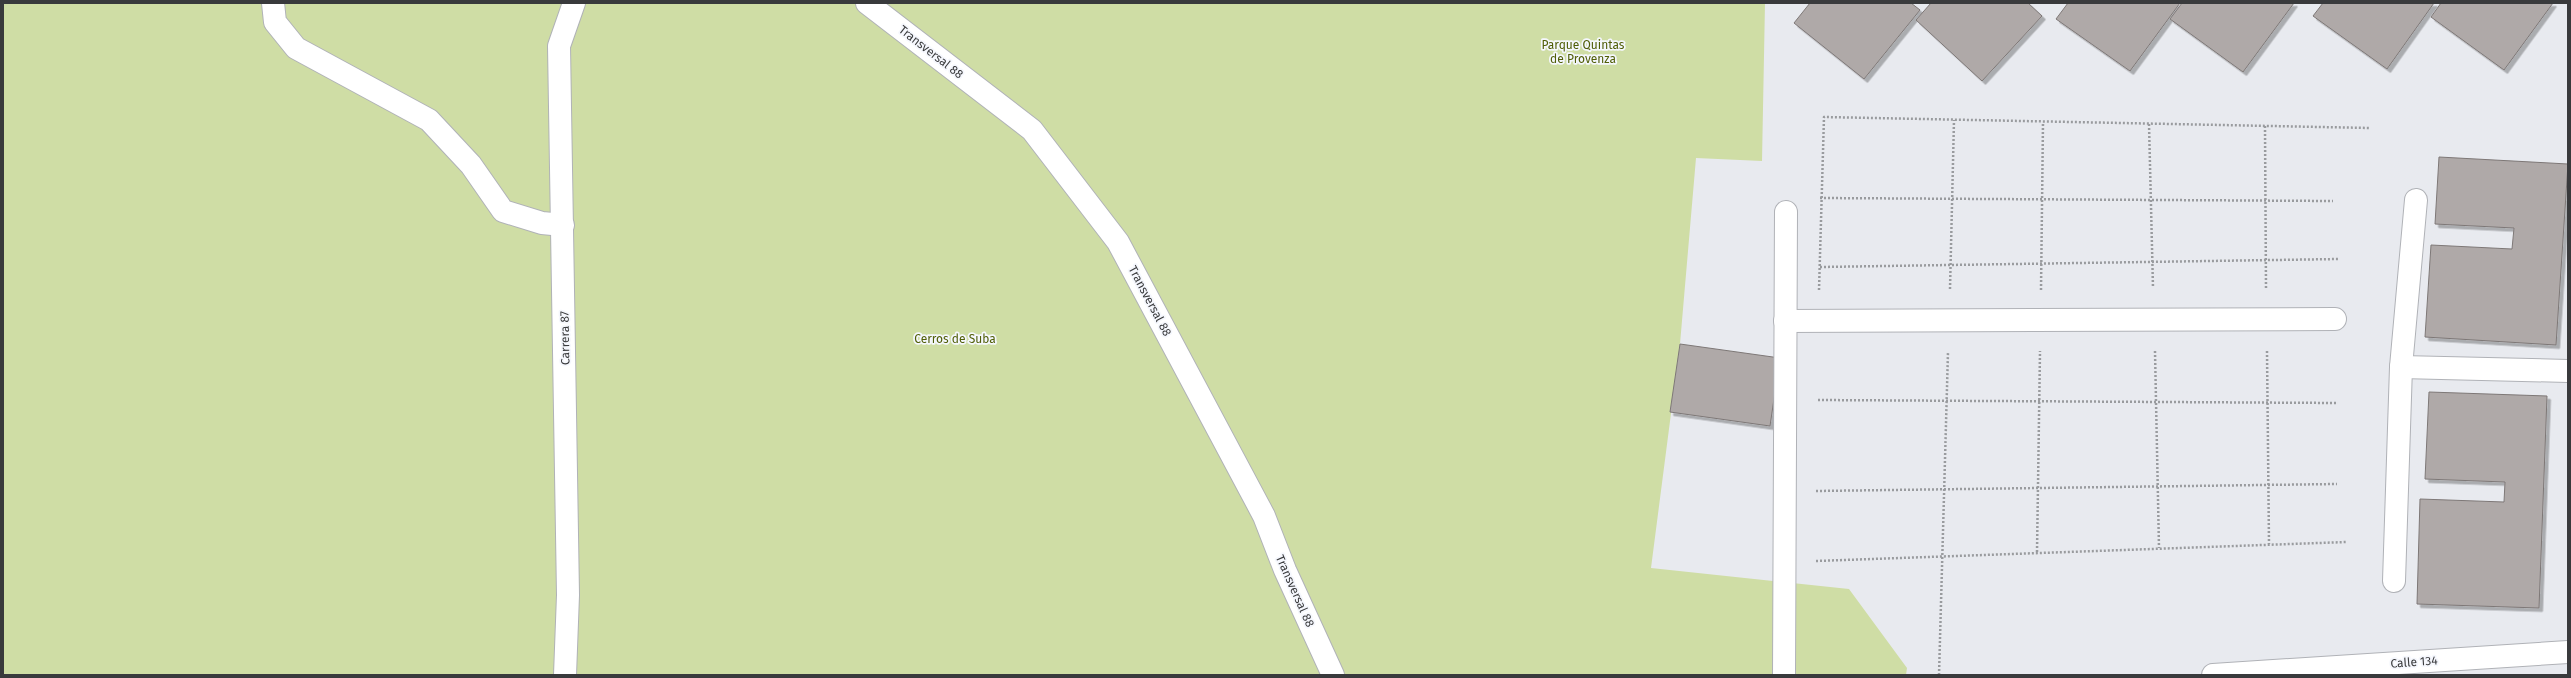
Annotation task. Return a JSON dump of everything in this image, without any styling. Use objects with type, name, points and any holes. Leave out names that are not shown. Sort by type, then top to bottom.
[{"type":"street","points":[[273,3],[275,22],[296,48],[429,120],[471,165],[503,211],[542,223],[563,225]]},
{"type":"street","name":"Carrera 87","points":[[565,675],[568,595],[559,46],[574,3]]},
{"type":"street","name":"Transversal 88","points":[[867,3],[1032,130],[1118,242],[1264,516],[1285,570],[1333,675]]},
{"type":"street","points":[[2394,581],[2401,367],[2416,200]]},
{"type":"street","points":[[1784,675],[1786,212]]},
{"type":"street","points":[[1785,321],[2335,319]]},
{"type":"street","points":[[2401,367],[2568,371]]},
{"type":"street","name":"Calle 134","points":[[2213,675],[2568,652]]},
{"type":"path","points":[[1824,117],[2370,128]]},
{"type":"path","points":[[1939,675],[1954,120]]},
{"type":"path","points":[[1820,198],[2333,201]]},
{"type":"path","points":[[1820,266],[2339,259]]},
{"type":"path","points":[[1818,400],[2338,403]]},
{"type":"path","points":[[1814,490],[2337,484]]},
{"type":"path","points":[[1784,572],[1942,556],[2347,542]]},
{"type":"green space","name":"Cerros de Suba","points":[[3,3],[1765,3],[1762,161],[1696,158],[1680,344],[1651,568],[1849,589],[1907,668],[1906,675],[3,675]]},
{"type":"building","points":[[1810,3],[1911,3],[1920,10],[1864,79],[1794,23]]},
{"type":"building","points":[[1931,3],[2028,3],[2042,16],[1982,81],[1916,20]]},
{"type":"building","points":[[2068,3],[2180,3],[2130,71],[2056,19]]},
{"type":"building","points":[[2182,3],[2294,3],[2243,72],[2170,19]]},
{"type":"building","points":[[2323,3],[2434,3],[2387,69],[2313,16]]},
{"type":"building","points":[[2441,3],[2553,3],[2504,70],[2431,17]]},
{"type":"building","points":[[2439,157],[2568,164],[2556,345],[2425,337],[2431,245],[2512,249],[2514,228],[2435,224]]},
{"type":"building","points":[[1680,344],[1780,358],[1770,426],[1670,412]]},
{"type":"building","points":[[2429,392],[2547,396],[2539,608],[2417,604],[2420,499],[2504,502],[2505,482],[2425,479]]},
{"type":"park label","name":"Parque Quintas de Provenza","points":[[1583,52]]}]
